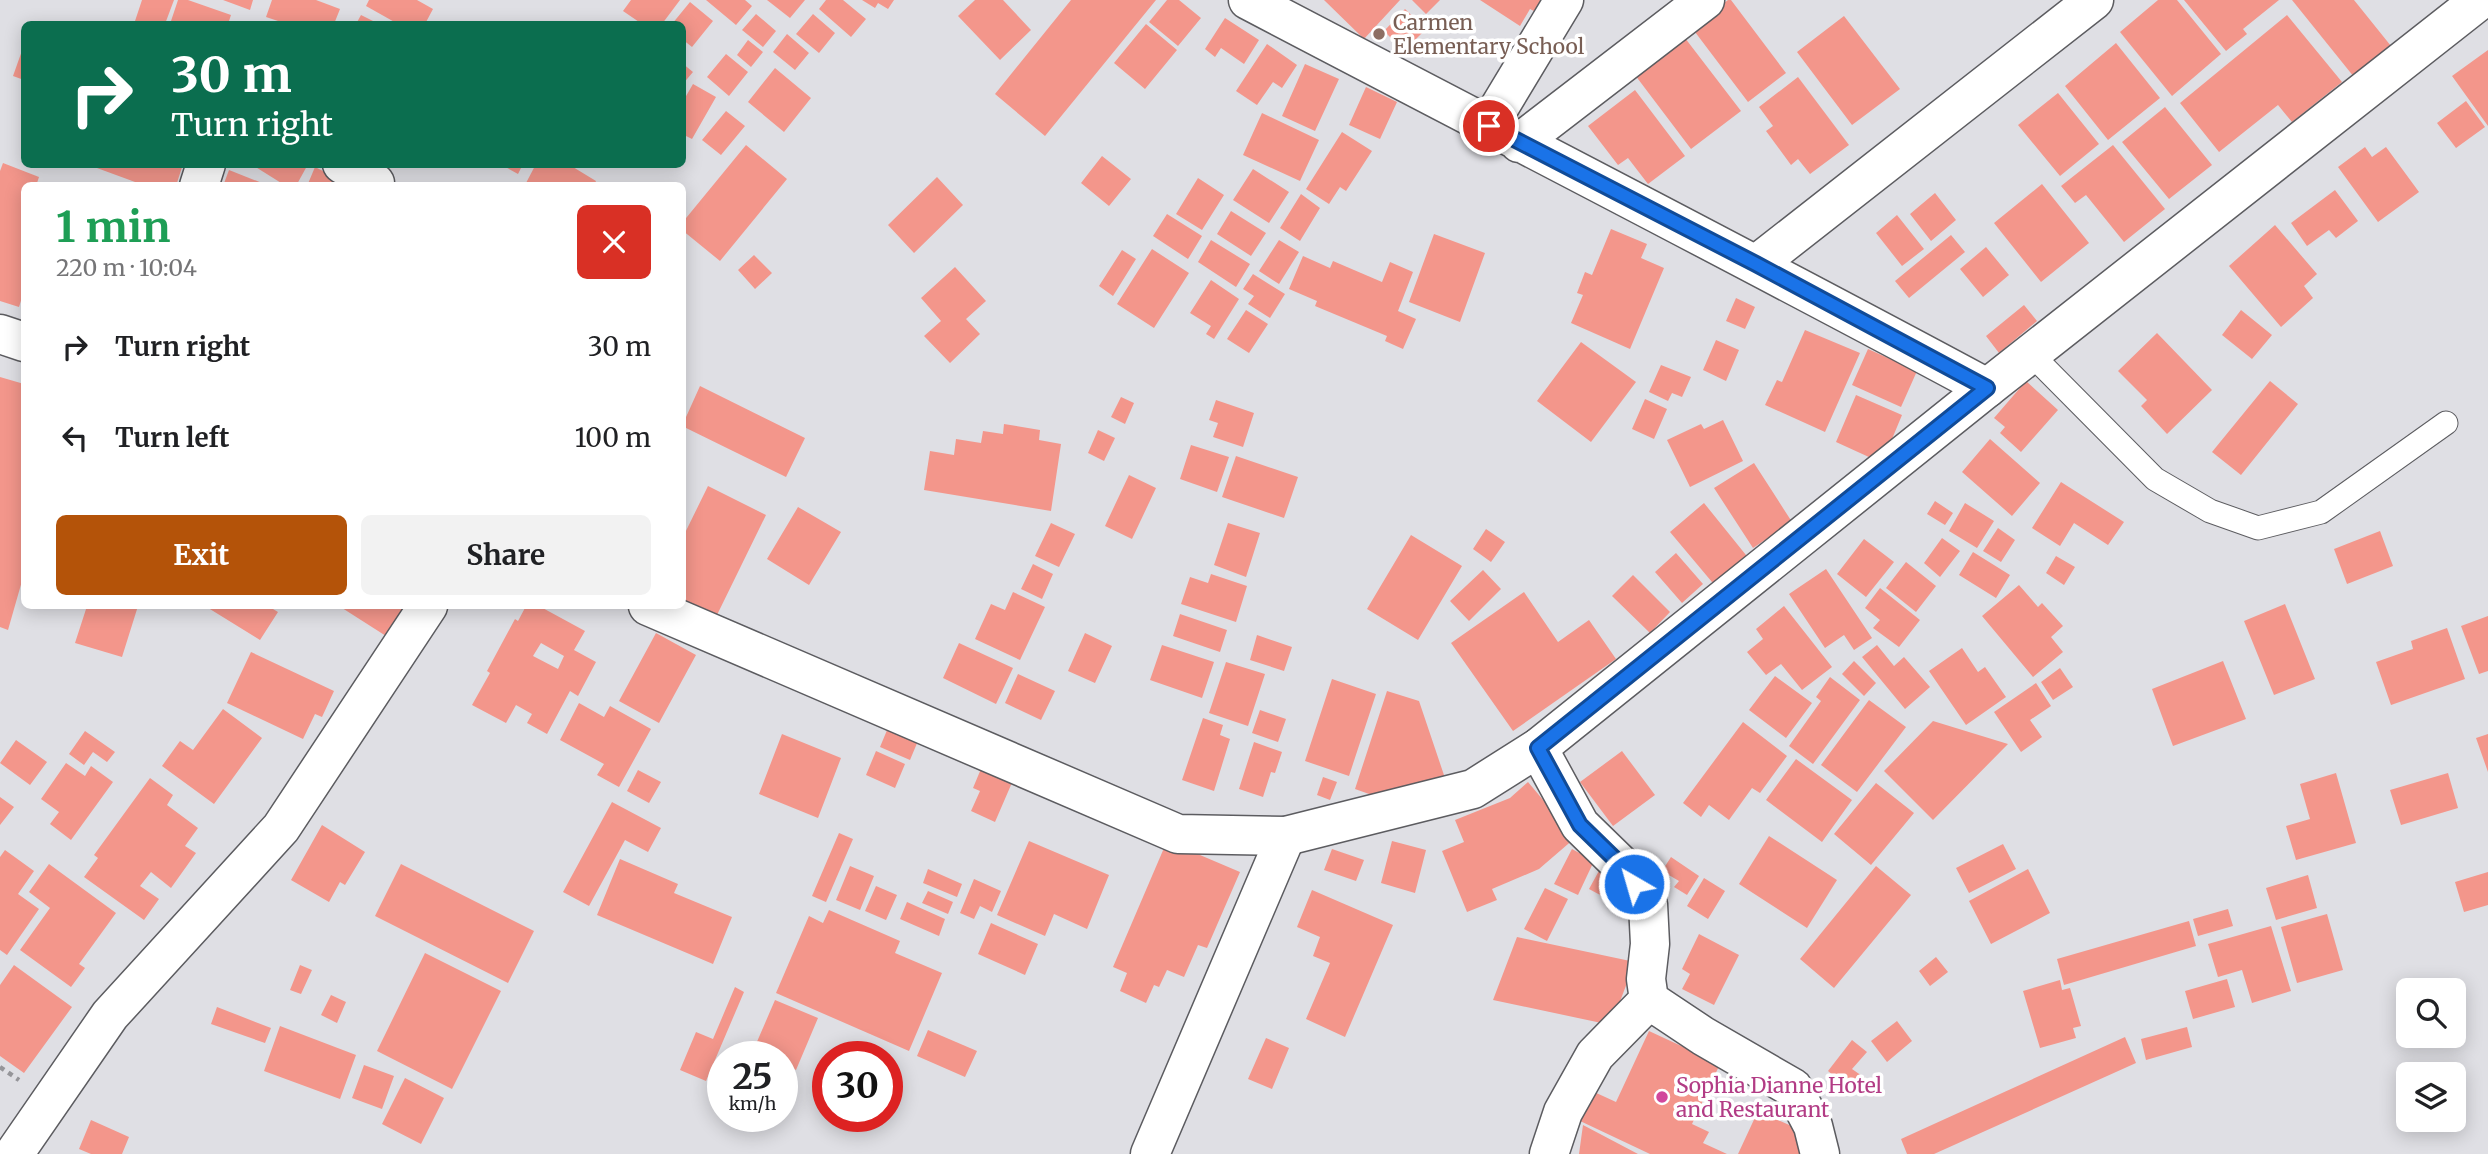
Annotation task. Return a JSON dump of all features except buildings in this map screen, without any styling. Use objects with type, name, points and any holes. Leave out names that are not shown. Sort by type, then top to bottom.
[{"type":"street","points":[[1248,0],[1756,264],[1987,388]]},
{"type":"street","points":[[1504,135],[1564,0]]},
{"type":"street","points":[[1756,264],[2094,0]]},
{"type":"street","points":[[655,609],[1178,834],[1286,835],[1473,789],[1538,748],[1987,388],[2480,0]]},
{"type":"street","points":[[1504,135],[1698,2]]},
{"type":"street","points":[[349,168],[373,182]]},
{"type":"street","points":[[0,334],[21,341]]},
{"type":"street","points":[[14,1154],[110,1016],[281,828],[426,609]]},
{"type":"street","points":[[1538,748],[1580,825],[1620,864],[1648,904],[1650,944],[1646,979],[1649,999],[1667,1014],[1793,1088],[1813,1126],[1820,1154]]},
{"type":"street","points":[[1150,1154],[1286,835]]},
{"type":"street","points":[[1549,1154],[1563,1112],[1595,1055],[1649,999]]},
{"type":"lane","points":[[2031,354],[2155,479],[2210,512],[2258,527],[2321,512],[2446,423]]},
{"type":"place","name":"Carmen Elementary School","points":[[1379,34]]},
{"type":"place","name":"Sophia Dianne Hotel and Restaurant","points":[[1662,1097]]},
{"type":"route","points":[[1489,126],[1756,264],[1987,388],[1538,748],[1580,825],[1620,864],[1634,884]]}]
